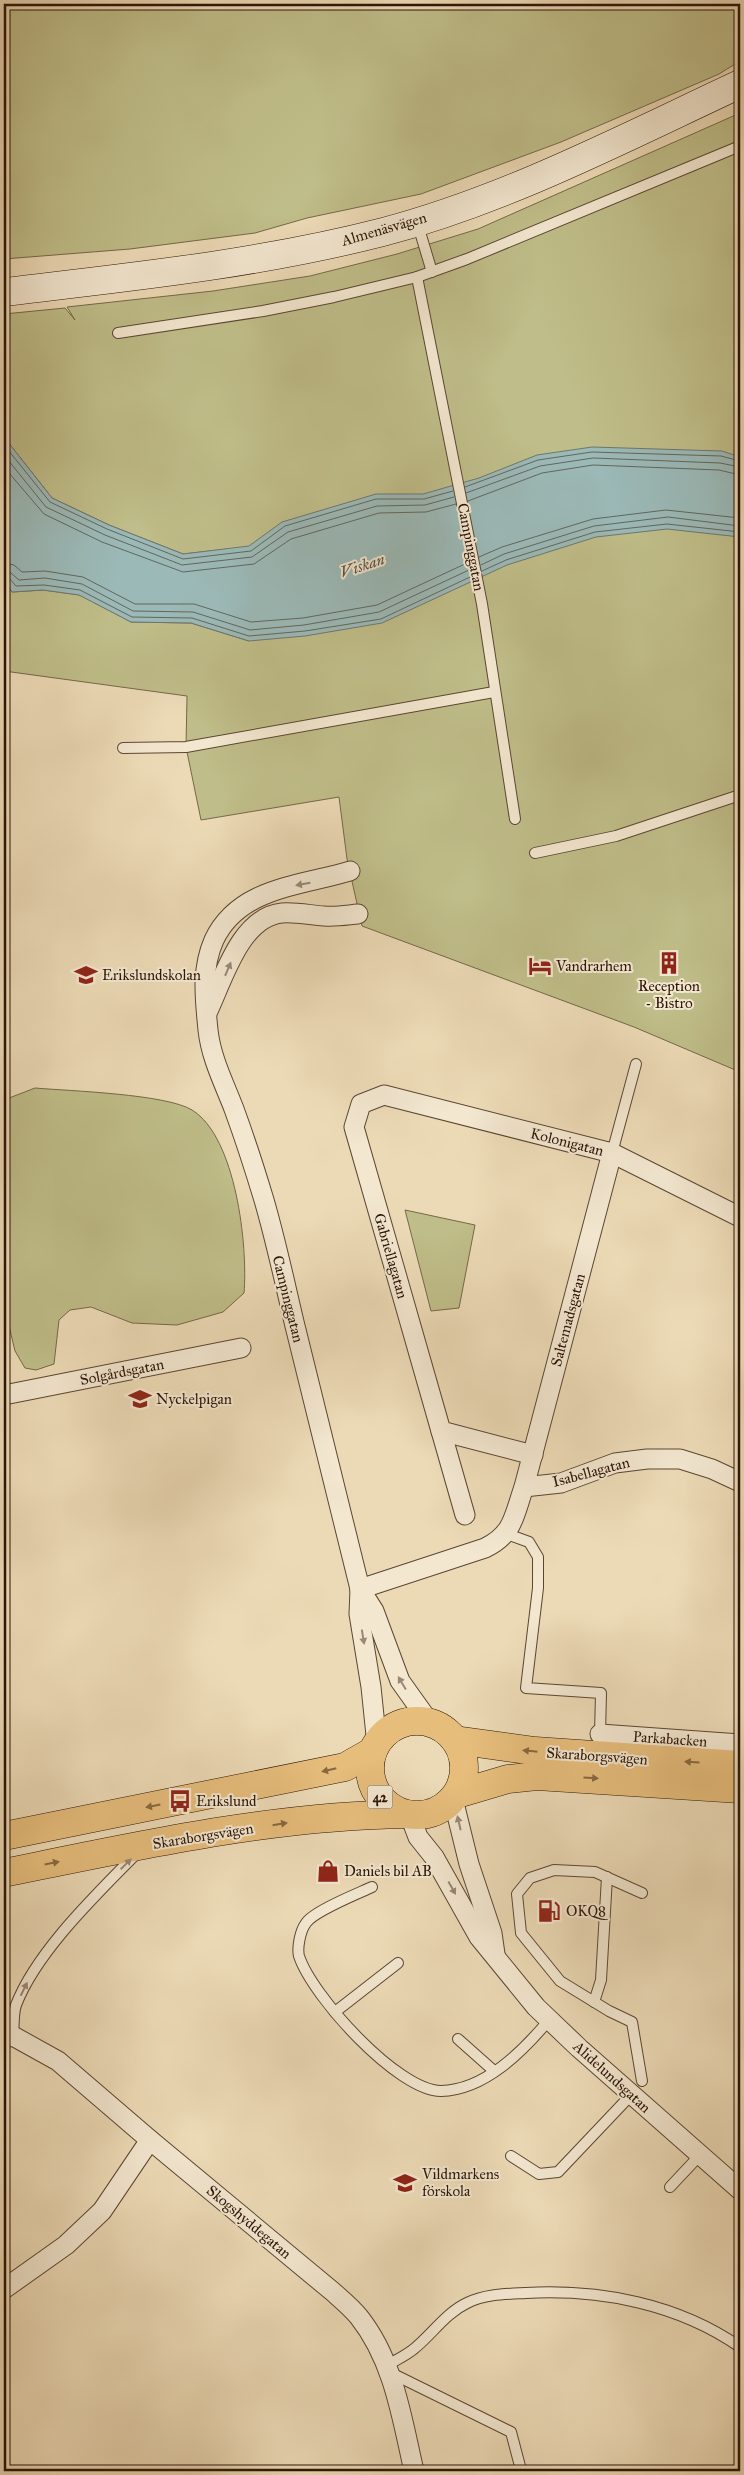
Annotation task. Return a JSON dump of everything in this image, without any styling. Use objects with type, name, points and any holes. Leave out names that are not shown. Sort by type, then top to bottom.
[{"type":"main road","points":[[4,1836],[335,1769],[349,1765],[375,1748],[390,1730],[402,1724],[414,1722],[430,1723],[444,1729],[455,1740],[464,1763],[463,1779],[455,1797]]},
{"type":"main road","name":"Skaraborgsvägen","points":[[455,1740],[535,1752],[740,1765]]},
{"type":"main road","name":"42","points":[[375,1748],[370,1764],[374,1787],[388,1805],[407,1815],[434,1813],[455,1797]]},
{"type":"main road","name":"Skaraborgsvägen","points":[[455,1797],[508,1779],[537,1776],[740,1789]]},
{"type":"main road","name":"Skaraborgsvägen","points":[[4,1872],[145,1844],[325,1817],[407,1815]]},
{"type":"street","name":"Almenäsvägen","points":[[4,292],[268,258],[384,232],[479,201],[573,162],[740,84]]},
{"type":"street","name":"Campinggatan","points":[[350,871],[320,880],[269,891],[251,900],[236,911],[224,923],[214,939],[207,958],[204,988],[208,1031],[214,1060],[234,1110],[264,1200],[360,1589],[359,1614],[371,1687],[375,1748]]},
{"type":"street","points":[[207,1012],[244,936],[255,925],[268,917],[281,913],[337,917],[358,914]]},
{"type":"street","name":"Kolonigatan","points":[[384,1095],[612,1153],[740,1217]]},
{"type":"street","name":"Gabriellagatan","points":[[384,1095],[361,1104],[354,1127],[465,1515]]},
{"type":"street","name":"Saltemadsgatan","points":[[524,1486],[612,1153]]},
{"type":"street","name":"Solgårdsgatan","points":[[4,1395],[241,1348]]},
{"type":"street","points":[[441,1431],[533,1455]]},
{"type":"street","name":"Isabellagatan","points":[[524,1486],[561,1482],[615,1463],[680,1458],[712,1469],[740,1482]]},
{"type":"street","points":[[360,1589],[485,1548],[499,1541],[506,1534],[524,1486]]},
{"type":"street","name":"Campinggatan","points":[[360,1589],[374,1610],[400,1681],[430,1723]]},
{"type":"street","name":"Parkabacken","points":[[600,1734],[740,1744]]},
{"type":"street","name":"Alidelundsgatan","points":[[455,1797],[469,1864],[492,1933],[495,1954]]},
{"type":"street","name":"Alidelundsgatan","points":[[407,1815],[418,1837],[434,1857],[480,1937],[511,1977],[549,2020],[637,2088],[700,2155],[740,2190]]},
{"type":"street","name":"Skogshyddegatan","points":[[8,2037],[58,2061],[332,2291],[359,2317],[382,2352],[396,2393],[414,2471]]},
{"type":"street","points":[[4,2289],[66,2245],[102,2211],[150,2140]]},
{"type":"lane","points":[[118,333],[263,311],[334,297],[417,277],[467,259],[740,146]]},
{"type":"lane","points":[[417,221],[432,272]]},
{"type":"lane","name":"Campinggatan","points":[[417,277],[482,604],[515,819]]},
{"type":"lane","points":[[122,748],[186,748],[494,692]]},
{"type":"lane","points":[[535,853],[616,836],[740,795]]},
{"type":"lane","points":[[612,1153],[636,1064]]},
{"type":"lane","points":[[506,1534],[529,1542],[538,1557],[538,1588],[526,1688],[601,1693],[600,1734]]},
{"type":"lane","points":[[8,2037],[15,2007],[32,1973],[86,1907],[145,1844]]},
{"type":"lane","points":[[511,2156],[539,2174],[558,2172],[637,2088],[632,2022],[560,1981],[521,1933],[517,1894],[530,1878],[554,1870],[594,1872],[642,1893]]},
{"type":"lane","points":[[594,2002],[601,1980],[607,1877]]},
{"type":"lane","points":[[372,1887],[327,1909],[306,1923],[300,1937],[298,1954],[304,1968],[335,2012],[384,2062],[402,2076],[425,2088],[440,2091],[457,2089],[494,2071],[526,2047],[549,2020]]},
{"type":"lane","points":[[335,2012],[398,1963]]},
{"type":"lane","points":[[458,2039],[494,2071]]},
{"type":"lane","points":[[670,2187],[700,2155]]},
{"type":"lane","points":[[521,2470],[511,2432],[387,2369],[415,2349],[448,2316],[467,2303],[502,2294],[582,2293],[656,2306],[725,2336],[740,2347]]},
{"type":"shaded area","points":[[4,4],[740,4],[740,61],[719,74],[561,142],[421,194],[307,218],[255,233],[130,249],[4,259]]},
{"type":"shaded area","points":[[740,113],[740,1072],[634,1027],[362,926],[347,859],[339,797],[201,820],[186,747],[187,696],[4,671],[4,579],[12,592],[43,590],[80,595],[131,622],[191,623],[249,641],[228,549],[183,554],[109,525],[52,498],[4,437],[4,314],[65,308],[75,320],[67,307],[213,291],[310,276],[397,254],[478,229]]},
{"type":"shaded area","points":[[35,1088],[117,1094],[161,1100],[192,1110],[207,1124],[219,1143],[229,1167],[236,1194],[244,1248],[244,1293],[223,1312],[177,1325],[132,1323],[91,1307],[70,1310],[59,1320],[54,1364],[36,1370],[25,1368],[15,1351],[4,1305],[4,1100]]},
{"type":"shaded area","points":[[405,1210],[475,1225],[459,1308],[431,1311]]},
{"type":"water","name":"Viskan","points":[[4,437],[52,498],[109,525],[183,554],[249,546],[282,522],[376,494],[423,494],[479,478],[537,455],[592,447],[722,451],[740,457],[740,537],[667,529],[596,537],[507,565],[382,623],[305,636],[249,641],[191,623],[131,622],[79,595],[43,590],[12,592],[4,579]]},
{"type":"place","name":"Reception - Bistro","points":[[669,963]]},
{"type":"place","name":"Vandrarhem","points":[[540,966]]},
{"type":"place","name":"Erikslundskolan","points":[[86,975]]},
{"type":"place","name":"Nyckelpigan","points":[[140,1399]]},
{"type":"place","name":"Erikslund","points":[[180,1801]]},
{"type":"place","name":"Daniels bil AB","points":[[328,1871]]},
{"type":"place","name":"OKQ8","points":[[549,1911]]},
{"type":"place","name":"Vildmarkens förskola","points":[[405,2183]]}]
